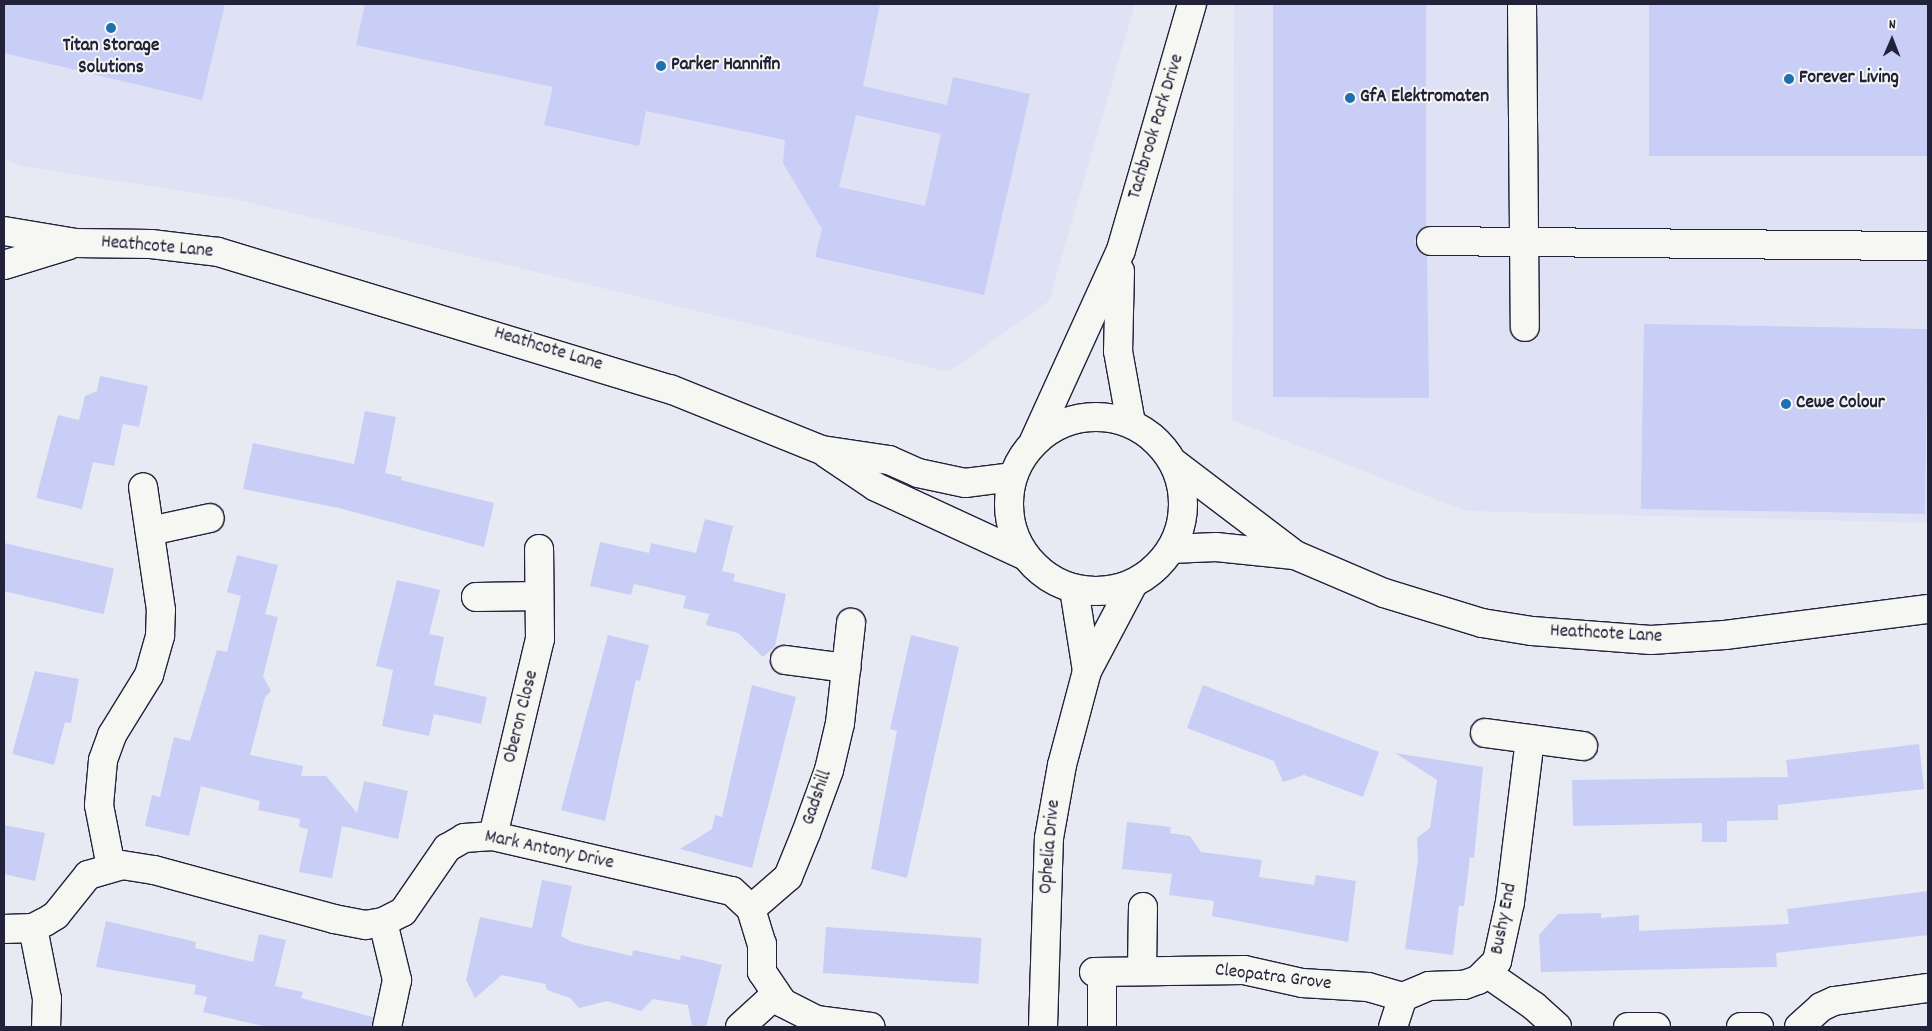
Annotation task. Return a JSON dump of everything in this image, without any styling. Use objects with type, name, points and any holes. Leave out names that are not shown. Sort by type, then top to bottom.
[{"type":"street","name":"Tachbrook Park Drive","points":[[1034,441],[1121,250],[1192,4]]},
{"type":"street","points":[[1522,4],[1526,327]]},
{"type":"street","name":"Heathcote Lane","points":[[4,231],[76,243],[185,247],[279,269],[698,398],[822,450],[889,460],[918,473],[965,483],[1012,477]]},
{"type":"street","points":[[1431,241],[1525,245],[1928,246]]},
{"type":"street","name":"Heathcote Lane","points":[[4,265],[76,243]]},
{"type":"street","name":"Tachbrook Park Drive","points":[[1121,250],[1118,351],[1131,423]]},
{"type":"street","points":[[1087,416],[1131,423],[1156,440],[1174,463],[1182,484],[1184,514],[1171,550],[1156,568],[1134,584],[1104,592],[1074,590],[1046,577],[1025,556],[1013,536],[1008,511],[1012,477],[1034,441],[1053,427],[1087,416]]},
{"type":"street","points":[[822,450],[876,487],[1025,556]]},
{"type":"street","name":"Heathcote Lane","points":[[1174,463],[1295,555]]},
{"type":"street","points":[[111,867],[99,805],[103,760],[112,735],[150,675],[160,636],[161,610],[143,487]]},
{"type":"street","points":[[150,531],[210,518]]},
{"type":"street","name":"Heathcote Lane","points":[[1171,550],[1216,546],[1295,555],[1433,609],[1482,623],[1584,636],[1651,640],[1725,635],[1928,609]]},
{"type":"street","name":"Oberon Close","points":[[493,836],[540,639],[539,549]]},
{"type":"street","name":"Ophelia Drive","points":[[1042,1027],[1050,828],[1062,765],[1087,671],[1134,584]]},
{"type":"street","name":"Ophelia Drive","points":[[1074,590],[1087,671]]},
{"type":"street","points":[[476,597],[539,596]]},
{"type":"street","name":"Gadshill","points":[[751,909],[788,877],[806,833],[828,770],[846,668],[851,623]]},
{"type":"street","points":[[785,660],[846,668]]},
{"type":"street","points":[[1485,733],[1583,746]]},
{"type":"street","name":"Bushy End","points":[[1403,997],[1429,986],[1464,985],[1488,974],[1503,946],[1530,739]]},
{"type":"street","name":"Mark Antony Drive","points":[[4,929],[33,928],[56,915],[88,875],[111,867],[154,870],[334,919],[365,924],[382,922],[403,912],[447,848],[464,838],[493,836],[732,891],[751,909],[762,944],[762,972],[775,995],[804,1016],[871,1027]]},
{"type":"street","points":[[1142,970],[1143,906]]},
{"type":"street","points":[[382,922],[397,980],[387,1027]]},
{"type":"street","points":[[33,928],[47,999],[46,1027]]},
{"type":"street","name":"Cleopatra Grove","points":[[1102,1027],[1098,972],[1244,970],[1302,983],[1368,988],[1403,997]]},
{"type":"street","points":[[1488,974],[1534,1006],[1557,1027]]},
{"type":"street","points":[[1798,1027],[1821,1007],[1834,1001],[1928,988]]},
{"type":"street","points":[[740,1027],[775,995]]},
{"type":"street","points":[[1393,1027],[1403,997]]},
{"type":"street","points":[[1628,1027],[1656,1027]]},
{"type":"street","points":[[1741,1027],[1759,1027]]},
{"type":"shaded area","points":[[4,4],[1135,4],[1049,301],[949,372],[234,199],[21,166],[4,159]]},
{"type":"shaded area","points":[[1234,4],[1928,4],[1928,523],[1466,511],[1232,420]]},
{"type":"building","name":"Titan Storage Solutions","points":[[4,4],[225,4],[202,100],[4,53]]},
{"type":"building","name":"Parker Hannifin","points":[[365,4],[880,4],[863,86],[947,105],[953,77],[1030,94],[984,295],[815,257],[822,229],[783,163],[785,140],[646,111],[639,146],[544,125],[553,87],[356,45]],"holes":[[[856,115],[941,134],[925,206],[839,187]]]},
{"type":"building","points":[[1273,4],[1426,4],[1426,227],[1418,233],[1415,241],[1418,249],[1427,256],[1429,398],[1273,397]]},
{"type":"building","name":"Forever Living","points":[[1649,4],[1928,4],[1928,156],[1649,156]]},
{"type":"building","name":"Cewe Colour","points":[[1644,324],[1928,329],[1925,514],[1641,509]]},
{"type":"building","points":[[100,376],[148,386],[139,427],[123,424],[114,466],[93,462],[82,509],[36,498],[58,415],[79,420],[85,396],[97,391]]},
{"type":"building","points":[[365,411],[396,417],[385,473],[402,477],[401,480],[494,503],[484,547],[339,508],[243,489],[253,443],[354,464]]},
{"type":"building","points":[[705,519],[733,526],[722,571],[735,574],[733,581],[786,594],[775,646],[763,657],[738,633],[706,625],[709,614],[683,608],[686,596],[634,584],[631,595],[590,586],[600,542],[649,553],[651,543],[696,553]]},
{"type":"building","points":[[4,543],[114,568],[104,614],[4,591]]},
{"type":"building","points":[[237,555],[278,565],[265,614],[278,617],[263,676],[271,691],[265,697],[250,755],[303,766],[301,776],[326,776],[357,813],[364,781],[408,791],[398,839],[342,826],[332,878],[299,872],[308,829],[299,827],[300,819],[258,810],[260,801],[201,786],[189,836],[145,826],[152,795],[160,797],[174,737],[190,741],[217,650],[227,652],[241,596],[227,592]]},
{"type":"building","points":[[397,580],[440,590],[429,634],[444,637],[434,685],[487,697],[481,724],[434,714],[429,736],[382,726],[393,670],[376,666]]},
{"type":"building","points":[[608,635],[649,645],[640,681],[636,680],[605,821],[561,810]]},
{"type":"building","points":[[911,635],[959,647],[907,878],[871,869],[897,731],[890,729]]},
{"type":"building","points":[[35,671],[79,679],[71,723],[65,722],[54,765],[12,754]]},
{"type":"building","points":[[752,685],[796,697],[752,868],[680,849],[712,829],[715,815],[722,817]]},
{"type":"building","points":[[1203,685],[1379,752],[1363,797],[1304,775],[1283,782],[1274,761],[1187,728]]},
{"type":"building","points":[[1919,744],[1924,789],[1778,805],[1778,820],[1727,821],[1727,842],[1702,842],[1702,823],[1573,826],[1572,780],[1788,777],[1786,760]]},
{"type":"building","points":[[1395,753],[1483,767],[1474,858],[1470,857],[1464,906],[1459,906],[1453,955],[1405,949],[1418,860],[1417,838],[1430,828],[1437,780]]},
{"type":"building","points":[[1127,822],[1171,827],[1170,833],[1190,836],[1201,852],[1262,860],[1259,877],[1314,885],[1316,875],[1356,881],[1348,942],[1212,916],[1214,901],[1169,895],[1172,874],[1122,869]]},
{"type":"building","points":[[4,825],[45,833],[35,881],[4,874]]},
{"type":"building","points":[[542,880],[572,886],[561,936],[572,942],[632,956],[633,950],[680,960],[681,955],[722,965],[706,1027],[692,1027],[688,1005],[653,999],[641,1011],[607,1001],[579,1008],[570,998],[547,990],[545,984],[502,975],[475,998],[466,980],[480,917],[532,928]]},
{"type":"building","points":[[1928,891],[1928,935],[1776,953],[1777,967],[1541,972],[1539,935],[1558,914],[1601,913],[1601,918],[1639,915],[1639,931],[1789,924],[1787,909]]},
{"type":"building","points":[[106,921],[196,942],[195,948],[253,962],[259,934],[286,940],[275,986],[303,992],[301,998],[373,1017],[372,1027],[267,1027],[203,1012],[207,997],[194,994],[196,985],[96,967]]},
{"type":"building","points":[[826,927],[982,938],[978,984],[823,973]]},
{"type":"place","name":"Titan Storage Solutions","points":[[111,28]]},
{"type":"place","name":"Parker Hannifin","points":[[661,66]]},
{"type":"place","name":"Forever Living","points":[[1789,79]]},
{"type":"place","name":"GfA Elektromaten","points":[[1350,98]]},
{"type":"place","name":"Cewe Colour","points":[[1786,404]]}]
